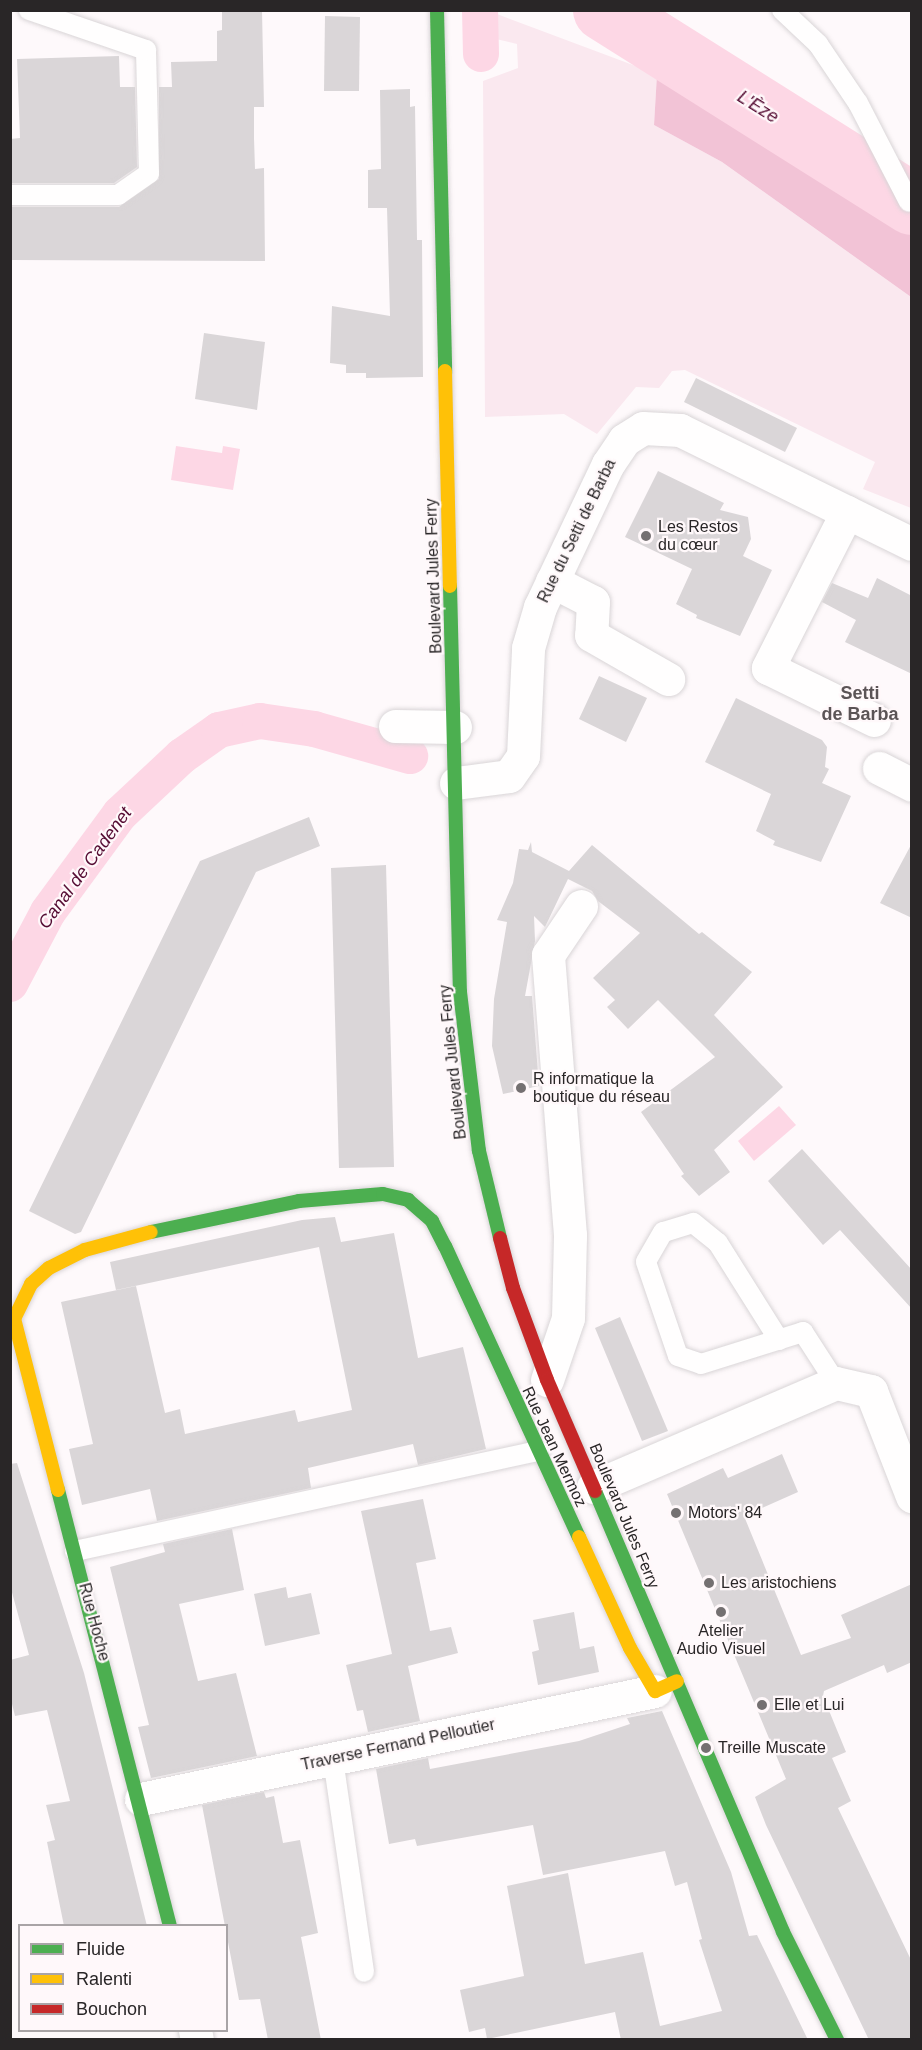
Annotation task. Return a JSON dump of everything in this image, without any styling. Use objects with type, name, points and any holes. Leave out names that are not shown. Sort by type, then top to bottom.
[{"type":"main road","name":"Boulevard Jules Ferry","points":[[437,10],[460,992],[478,1151],[513,1288],[547,1380],[593,1488],[666,1686],[837,2040]]},
{"type":"main road","name":"Rue Jean Mermoz","points":[[14,1319],[31,1284],[49,1268],[85,1250],[130,1236],[299,1201],[383,1194],[408,1200],[432,1221],[445,1246],[630,1648],[666,1686]]},
{"type":"main road","name":"Rue Hoche","points":[[14,1319],[141,1799],[170,1924]]},
{"type":"street","name":"Rue du Setti de Barba","points":[[456,783],[509,776],[523,756],[528,648],[552,581],[608,464],[624,440],[643,428],[680,430],[912,544]]},
{"type":"street","points":[[847,512],[768,668],[874,720]]},
{"type":"street","points":[[552,581],[593,602],[591,635],[668,679]]},
{"type":"street","points":[[395,726],[455,727]]},
{"type":"street","points":[[879,768],[912,785]]},
{"type":"street","points":[[547,1380],[568,1318],[570,1235],[548,956],[581,906]]},
{"type":"street","points":[[593,1488],[836,1383],[871,1391],[912,1496]]},
{"type":"street","name":"Traverse Fernand Pelloutier","points":[[141,1799],[666,1686]]},
{"type":"lane","points":[[10,195],[118,195],[149,173],[146,50],[29,10]]},
{"type":"lane","points":[[782,10],[818,44],[858,103],[909,202]]},
{"type":"lane","points":[[779,1340],[718,1243],[693,1223],[663,1232],[646,1262],[678,1356],[701,1364],[779,1340],[804,1332],[836,1383]]},
{"type":"lane","points":[[75,1551],[538,1451]]},
{"type":"lane","points":[[333,1759],[364,1972]]},
{"type":"shaded area","points":[[497,14],[657,74],[654,125],[722,162],[911,297],[911,508],[863,489],[875,462],[685,370],[672,371],[659,388],[636,387],[597,434],[564,414],[485,417],[483,81],[518,68],[517,44],[496,39]]},
{"type":"shaded area","points":[[657,74],[911,234],[911,297],[722,162],[654,125]]},
{"type":"shaded area","points":[[176,446],[222,453],[223,446],[240,449],[233,490],[171,480]]},
{"type":"shaded area","points":[[779,1106],[796,1125],[754,1161],[738,1141]]},
{"type":"building","points":[[222,10],[262,10],[264,107],[254,107],[254,138],[255,169],[264,168],[265,261],[10,260],[10,207],[119,207],[159,179],[159,87],[172,87],[171,62],[217,61],[217,31],[222,30]]},
{"type":"building","points":[[325,16],[360,17],[359,91],[324,91]]},
{"type":"building","points":[[119,56],[120,87],[135,87],[137,167],[114,183],[10,183],[10,139],[20,138],[17,59]]},
{"type":"building","points":[[410,89],[410,107],[415,106],[417,240],[422,240],[423,377],[366,378],[366,373],[346,373],[346,365],[330,363],[332,306],[390,316],[387,208],[368,208],[368,170],[381,169],[380,90]]},
{"type":"building","points":[[204,333],[265,342],[257,410],[195,399]]},
{"type":"building","points":[[696,378],[797,428],[785,452],[684,402]]},
{"type":"building","points":[[658,471],[724,503],[720,510],[748,517],[751,539],[743,556],[772,570],[740,636],[696,618],[697,615],[676,604],[692,569],[625,537]]},
{"type":"building","points":[[877,578],[912,596],[912,674],[845,642],[856,620],[822,602],[832,583],[868,598]]},
{"type":"building","points":[[599,676],[647,698],[626,742],[579,719]]},
{"type":"building","points":[[736,698],[822,740],[827,747],[825,767],[829,769],[822,783],[851,796],[821,862],[773,845],[775,841],[756,831],[771,794],[705,762]]},
{"type":"building","points":[[309,817],[320,846],[256,872],[81,1232],[75,1234],[29,1211],[200,861]]},
{"type":"building","points":[[531,842],[532,852],[569,871],[592,845],[699,934],[702,932],[752,972],[714,1015],[783,1087],[714,1150],[730,1172],[699,1196],[681,1176],[684,1174],[641,1112],[715,1057],[658,1000],[628,1029],[607,1007],[615,1000],[593,978],[640,933],[598,901],[592,891],[568,879],[545,927],[534,916],[535,941],[525,996],[532,996],[539,1086],[503,1094],[492,1046],[494,999],[507,922],[497,920],[513,883],[519,849],[528,850]]},
{"type":"building","points":[[912,843],[912,918],[880,903]]},
{"type":"building","points":[[386,865],[394,1167],[339,1168],[331,868]]},
{"type":"building","points":[[802,1149],[912,1270],[912,1309],[840,1230],[823,1245],[768,1181]]},
{"type":"building","points":[[335,1217],[341,1242],[394,1233],[418,1358],[463,1347],[486,1449],[418,1465],[413,1444],[308,1468],[311,1488],[157,1521],[150,1489],[82,1505],[69,1449],[93,1444],[61,1302],[136,1286],[165,1413],[180,1409],[185,1434],[295,1410],[298,1422],[352,1410],[319,1247],[116,1290],[110,1262],[302,1220]]},
{"type":"building","points":[[620,1317],[668,1431],[642,1441],[595,1328]]},
{"type":"building","points":[[782,1454],[798,1492],[744,1516],[801,1655],[851,1638],[841,1615],[912,1584],[912,1662],[887,1673],[884,1665],[824,1691],[823,1696],[846,1752],[832,1758],[851,1801],[838,1808],[912,1962],[912,2040],[869,2040],[766,1825],[755,1797],[786,1779],[667,1494],[723,1468],[728,1478]]},
{"type":"building","points":[[17,1463],[84,1673],[147,1924],[64,1924],[47,1842],[55,1840],[46,1805],[70,1801],[47,1710],[15,1716],[10,1696],[10,1660],[29,1655],[10,1585],[10,1464]]},
{"type":"building","points":[[423,1499],[436,1559],[416,1563],[430,1631],[451,1627],[458,1653],[408,1666],[420,1721],[368,1732],[363,1710],[357,1711],[346,1665],[392,1654],[361,1511]]},
{"type":"building","points":[[232,1529],[244,1590],[179,1604],[198,1681],[236,1673],[257,1756],[151,1778],[138,1727],[149,1725],[110,1567],[165,1552],[163,1544]]},
{"type":"building","points":[[286,1587],[288,1598],[311,1593],[320,1634],[265,1646],[254,1594]]},
{"type":"building","points":[[574,1612],[580,1649],[594,1646],[599,1672],[538,1685],[532,1652],[539,1650],[533,1620]]},
{"type":"building","points":[[662,1711],[731,1872],[749,1936],[757,1935],[808,2040],[621,2040],[615,2012],[487,2039],[485,2028],[469,2032],[460,1990],[524,1976],[507,1886],[568,1873],[585,1964],[643,1952],[660,2026],[722,2011],[699,1940],[702,1939],[687,1882],[675,1886],[665,1851],[543,1875],[533,1825],[417,1846],[415,1839],[389,1844],[376,1769],[428,1758],[430,1769],[579,1741],[630,1724],[627,1718]]},
{"type":"building","points":[[264,1792],[266,1798],[274,1796],[283,1843],[300,1840],[318,1933],[301,1937],[321,2040],[268,2040],[260,1999],[239,2000],[228,1942],[228,1924],[225,1924],[202,1805]]},
{"type":"waterway","name":"Canal de Cadenet","points":[[480,10],[481,54]]},
{"type":"waterway","name":"L'Èze","points":[[604,10],[912,204]]},
{"type":"waterway","name":"Canal de Cadenet","points":[[10,984],[48,912],[120,814],[182,756],[219,730],[260,721],[314,729],[410,756]]},
{"type":"traffic: fast","points":[[437,10],[445,371]]},
{"type":"traffic: fast","points":[[450,586],[460,992],[479,1151],[500,1238]]},
{"type":"traffic: fast","points":[[151,1232],[299,1201],[383,1194],[408,1200],[432,1221],[445,1246],[579,1537]]},
{"type":"traffic: fast","points":[[58,1490],[169,1924]]},
{"type":"traffic: fast","points":[[595,1491],[783,1932],[837,2040]]},
{"type":"traffic: slow","points":[[445,371],[450,586]]},
{"type":"traffic: slow","points":[[58,1490],[14,1319],[31,1284],[49,1268],[85,1250],[151,1232]]},
{"type":"traffic: slow","points":[[579,1537],[630,1648],[655,1691],[677,1681]]},
{"type":"traffic: jam","points":[[500,1238],[513,1288],[547,1380],[595,1491]]},
{"type":"place","name":"Les Restos du cœur","points":[[646,536]]},
{"type":"place","name":"R informatique la boutique du réseau","points":[[521,1088]]},
{"type":"place","name":"Motors' 84","points":[[676,1513]]},
{"type":"place","name":"Les aristochiens","points":[[709,1583]]},
{"type":"place","name":"Atelier Audio Visuel","points":[[721,1612]]},
{"type":"place","name":"Elle et Lui","points":[[762,1705]]},
{"type":"place","name":"Treille Muscate","points":[[706,1748]]},
{"type":"district","name":"Setti de Barba","points":[[860,704]]}]
